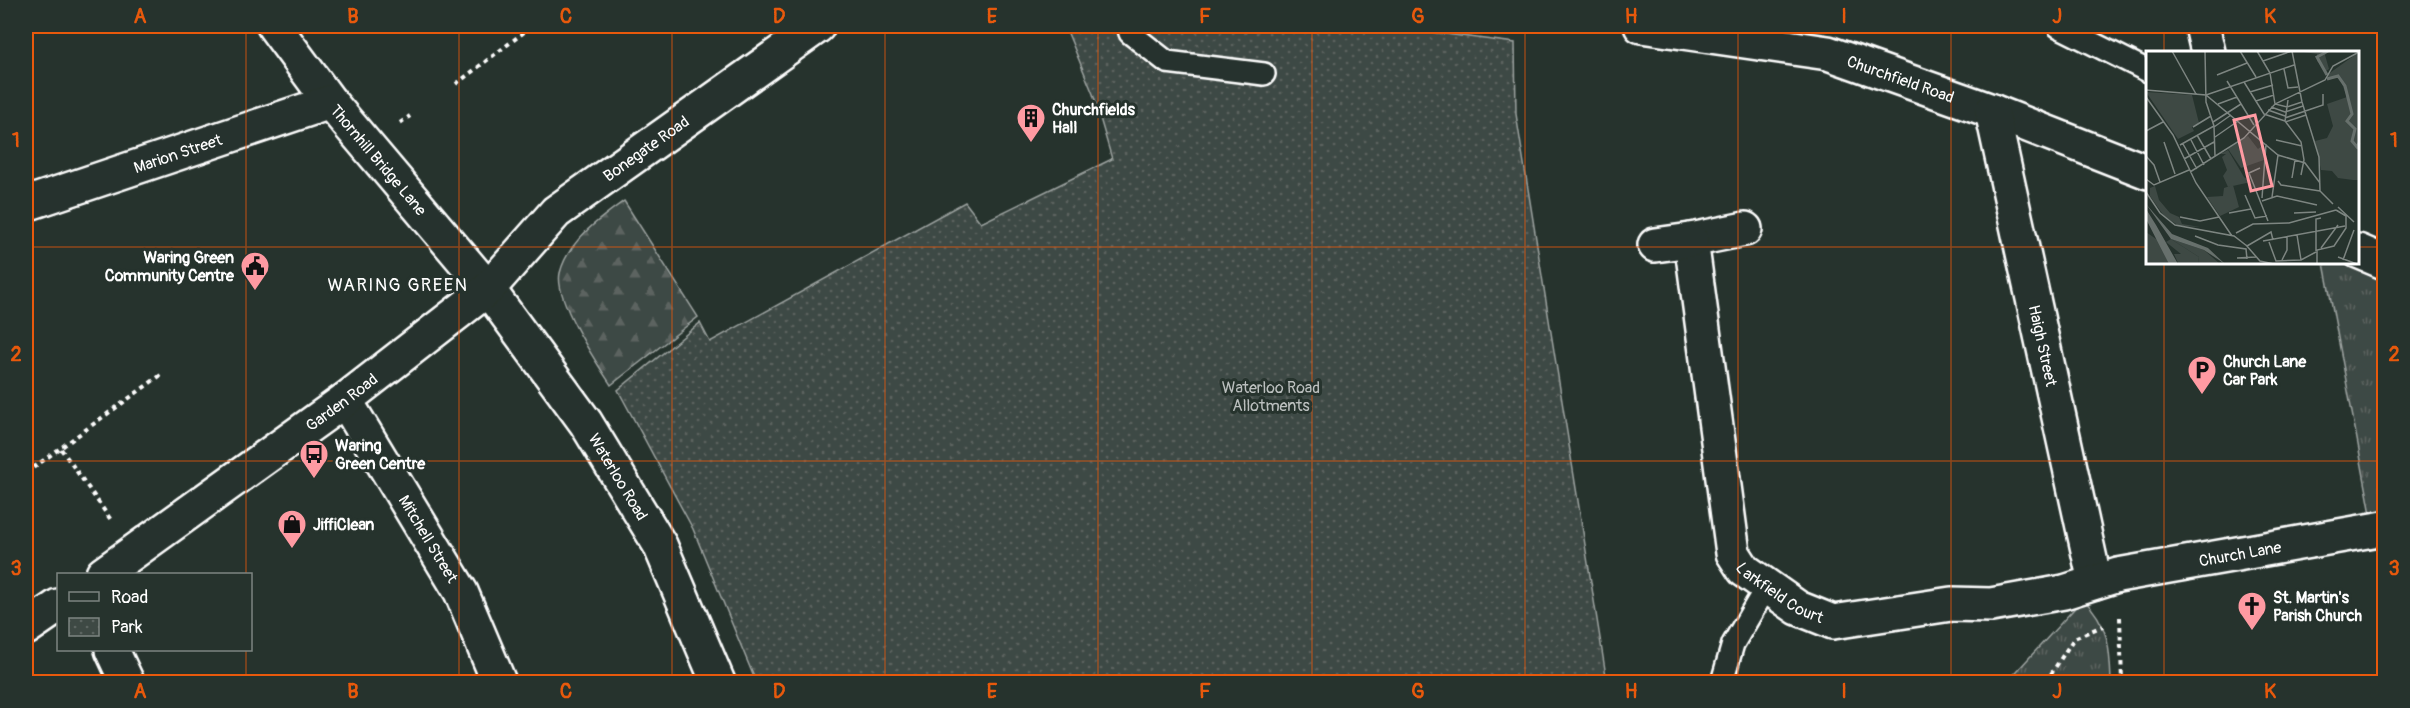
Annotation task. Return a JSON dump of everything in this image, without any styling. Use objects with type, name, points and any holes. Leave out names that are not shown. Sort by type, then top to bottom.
[{"type":"street","name":"Thornhill Bridge Lane","points":[[274,26],[330,102],[488,289]]},
{"type":"street","name":"Bonegate Road","points":[[488,289],[556,212],[818,26]]},
{"type":"street","points":[[2202,26],[2208,51]]},
{"type":"street","name":"Churchfield Road","points":[[1656,27],[1828,52],[1992,111],[2146,171]]},
{"type":"street","name":"Marion Street","points":[[26,204],[330,102]]},
{"type":"street","name":"Haigh Street","points":[[1992,111],[2107,578]]},
{"type":"street","points":[[1655,245],[1691,240],[1755,226]]},
{"type":"street","name":"Larkfield Court","points":[[1691,240],[1733,552],[1744,570],[1798,608],[1833,622],[1952,604],[1991,606],[2064,592],[2107,578]]},
{"type":"street","points":[[2359,251],[2385,262]]},
{"type":"street","name":"Garden Road","points":[[104,573],[345,400],[488,289]]},
{"type":"street","name":"Waterloo Road","points":[[488,289],[586,423],[660,545],[718,682]]},
{"type":"street","name":"Mitchell Street","points":[[345,400],[461,592],[500,682]]},
{"type":"street","name":"Church Lane","points":[[2107,578],[2385,528]]},
{"type":"street","points":[[26,628],[57,607]]},
{"type":"street","points":[[112,651],[127,682]]},
{"type":"lane","points":[[1128,26],[1130,33],[1167,62],[1264,74]]},
{"type":"lane","points":[[2058,26],[2146,70]]},
{"type":"lane","points":[[1722,682],[1733,644],[1767,586]]},
{"type":"path","points":[[456,84],[532,26]]},
{"type":"path","points":[[26,473],[161,375]]},
{"type":"path","points":[[61,449],[134,552]]},
{"type":"path","points":[[2107,578],[2120,619],[2122,682]]},
{"type":"path","points":[[2046,682],[2074,638],[2120,619]]},
{"type":"green space","name":"Waterloo Road Allotments","points":[[1065,26],[1384,26],[1515,43],[1516,114],[1607,682],[756,682],[693,529],[618,390],[700,323],[710,342],[965,202],[981,223],[1112,159],[1093,94]]},
{"type":"green space","points":[[624,201],[698,317],[611,385],[570,314],[563,298],[560,273],[564,261],[577,241],[595,223]]},
{"type":"green space","points":[[2384,262],[2384,528],[2374,530],[2324,264]]},
{"type":"green space","points":[[2083,599],[2092,608],[2103,628],[2109,648],[2111,682],[2007,682]]},
{"type":"place","name":"Churchfields Hall","points":[[1031,144]]},
{"type":"place","name":"Waring Green Community Centre","points":[[255,292]]},
{"type":"place","name":"Church Lane Car Park","points":[[2202,396]]},
{"type":"place","name":"Waring Green Centre","points":[[314,480]]},
{"type":"place","name":"JiffiClean","points":[[292,550]]},
{"type":"place","name":"St. Martin's Parish Church","points":[[2252,632]]},
{"type":"district","name":"WARING GREEN","points":[[398,285]]}]
